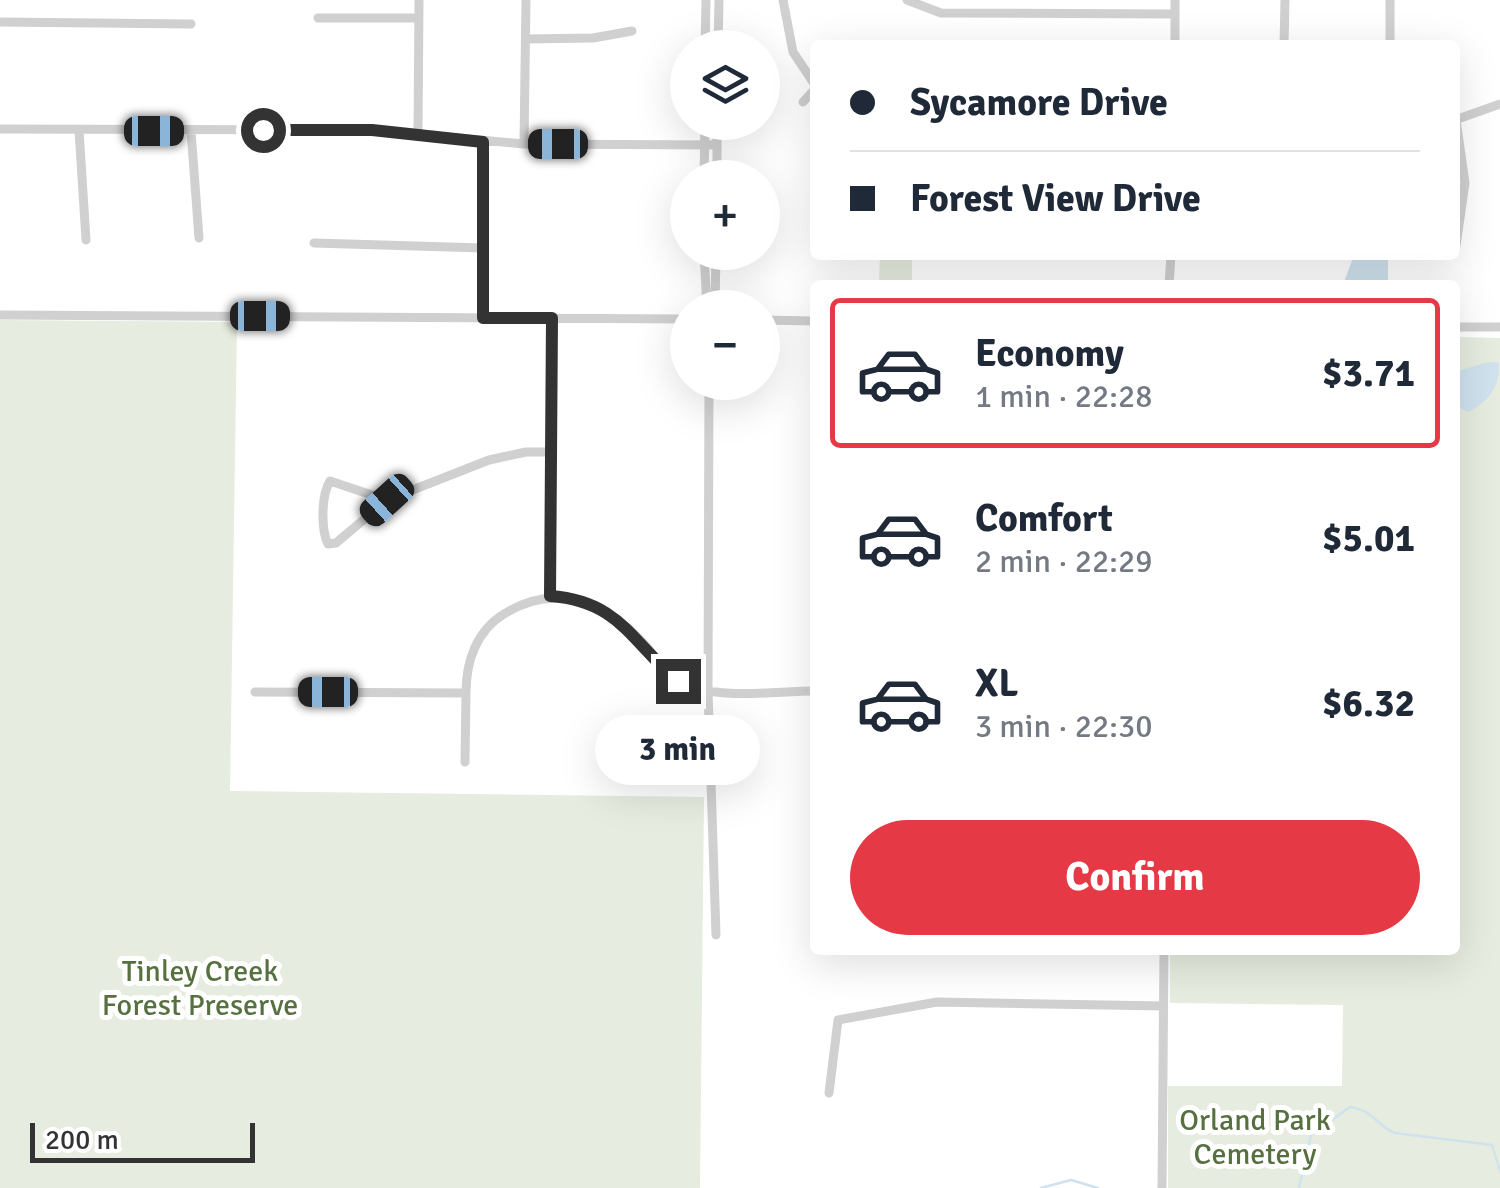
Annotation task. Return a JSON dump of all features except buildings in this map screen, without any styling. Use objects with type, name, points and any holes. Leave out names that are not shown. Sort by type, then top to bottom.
[{"type":"street","points":[[418,0],[418,132]]},
{"type":"street","points":[[524,144],[526,0]]},
{"type":"street","points":[[705,30],[706,0]]},
{"type":"street","points":[[718,0],[718,30]]},
{"type":"street","points":[[783,0],[793,52],[810,79]]},
{"type":"street","points":[[907,0],[935,12],[1175,14]]},
{"type":"street","points":[[1066,0],[1066,13]]},
{"type":"street","points":[[1175,40],[1176,0]]},
{"type":"street","points":[[1284,40],[1285,0]]},
{"type":"street","points":[[1390,0],[1390,40]]},
{"type":"street","points":[[318,18],[418,18]]},
{"type":"street","points":[[0,22],[191,24]]},
{"type":"street","points":[[526,39],[592,38],[632,31]]},
{"type":"street","points":[[803,102],[810,93]]},
{"type":"street","points":[[1460,118],[1500,104]]},
{"type":"street","points":[[0,130],[418,132],[524,144],[717,144]]},
{"type":"street","points":[[79,130],[86,240]]},
{"type":"street","points":[[191,131],[198,238]]},
{"type":"street","points":[[704,140],[704,160]]},
{"type":"street","points":[[717,140],[717,160]]},
{"type":"street","points":[[483,142],[483,318]]},
{"type":"street","points":[[1460,152],[1465,183],[1460,218]]},
{"type":"street","points":[[314,243],[483,248]]},
{"type":"street","points":[[0,315],[670,319]]},
{"type":"street","points":[[550,596],[552,318]]},
{"type":"street","points":[[780,320],[810,321]]},
{"type":"street","points":[[1460,327],[1500,327]]},
{"type":"street","points":[[709,400],[708,691],[716,935]]},
{"type":"street","points":[[387,500],[330,482],[325,490],[324,537],[328,544],[346,536],[387,500],[488,460],[526,452],[552,452]]},
{"type":"street","points":[[465,762],[471,657],[488,626],[512,609],[550,596],[582,600],[615,616],[678,681],[708,691],[810,692]]},
{"type":"street","points":[[255,692],[466,693]]},
{"type":"street","points":[[1162,1188],[1164,955]]},
{"type":"street","points":[[829,1094],[838,1020],[937,1002],[1163,1006]]},
{"type":"green space","points":[[880,260],[912,260],[912,280],[879,280]]},
{"type":"green space","name":"Tinley Creek Forest Preserve","points":[[0,320],[237,322],[230,791],[704,797],[700,1188],[0,1188]]},
{"type":"green space","name":"Orland Park Cemetery","points":[[1460,337],[1500,338],[1500,1188],[1168,1188],[1168,1086],[1342,1086],[1343,1005],[1170,1003],[1170,955],[1460,955]]},
{"type":"water","points":[[1352,260],[1388,260],[1388,280],[1345,280]]},
{"type":"water","points":[[1488,362],[1499,363],[1495,386],[1482,403],[1468,412],[1460,406],[1460,370]]},
{"type":"waterway","points":[[1299,1188],[1311,1135],[1350,1107],[1364,1111],[1395,1133],[1492,1145],[1500,1171]]},
{"type":"waterway","points":[[1041,1188],[1071,1180],[1098,1188]]},
{"type":"route","points":[[263,130],[418,132],[483,142],[483,318],[552,318],[550,596],[582,600],[615,616],[678,681]]}]
